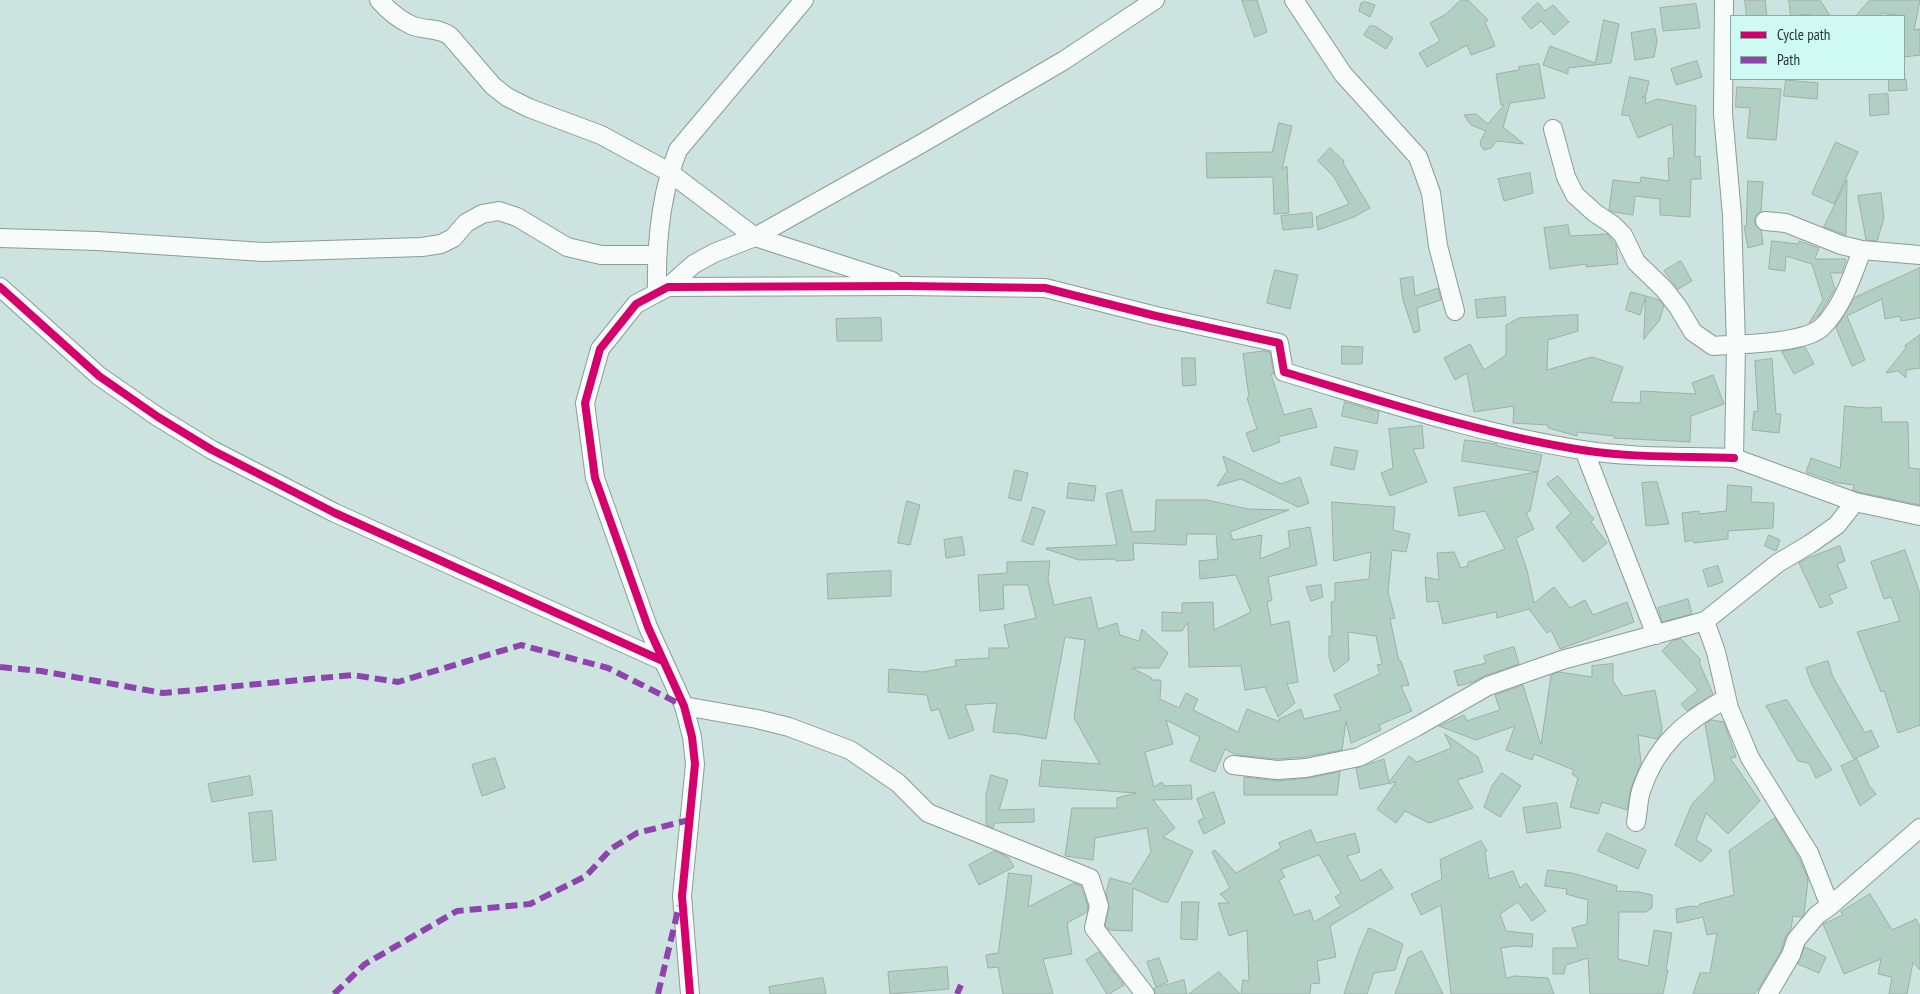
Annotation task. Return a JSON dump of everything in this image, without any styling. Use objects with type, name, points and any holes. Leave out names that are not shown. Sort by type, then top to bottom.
[{"type":"street","points":[[378,0],[410,25],[442,30],[450,36],[493,86],[507,97],[529,108],[601,135],[669,172],[755,237],[907,286]]},
{"type":"street","points":[[663,290],[656,255],[669,172],[678,150],[804,0]]},
{"type":"street","points":[[690,994],[682,896],[695,764],[692,737],[684,706],[648,627],[596,478],[586,403],[600,349],[636,304],[663,290],[694,264],[714,252],[755,237],[1063,61],[1155,0]]},
{"type":"street","points":[[1294,0],[1343,74],[1418,156],[1431,193],[1438,246],[1455,311]]},
{"type":"street","points":[[1724,0],[1723,114],[1732,215],[1736,344],[1734,458]]},
{"type":"street","points":[[1553,129],[1566,177],[1575,195],[1624,235],[1636,262],[1664,289],[1678,307],[1693,332],[1713,346],[1784,341],[1819,329],[1829,320],[1850,283],[1862,250]]},
{"type":"street","points":[[0,238],[97,241],[263,252],[422,247],[441,244],[453,238],[466,223],[482,214],[499,211],[517,217],[567,247],[601,255],[656,255]]},
{"type":"street","points":[[1765,221],[1786,223],[1841,245],[1862,250],[1920,254]]},
{"type":"street","points":[[0,286],[99,376],[158,417],[212,450],[335,513],[663,661]]},
{"type":"street","points":[[663,290],[907,286],[1045,288],[1156,316],[1279,343],[1284,372],[1514,438],[1584,450],[1639,455],[1734,458],[1855,502],[1920,516]]},
{"type":"street","points":[[1584,450],[1656,635]]},
{"type":"street","points":[[1233,765],[1277,770],[1296,769],[1359,757],[1488,686],[1562,660],[1705,621],[1778,563],[1837,525],[1855,502]]},
{"type":"street","points":[[1705,621],[1716,652],[1726,699],[1750,758],[1809,853],[1830,906]]},
{"type":"street","points":[[1636,822],[1641,792],[1663,746],[1696,716],[1726,699]]},
{"type":"street","points":[[684,706],[757,719],[789,727],[850,750],[898,783],[928,813],[1090,878],[1099,906],[1094,928],[1145,994]]},
{"type":"street","points":[[1768,994],[1791,955],[1796,940],[1817,915],[1830,906],[1920,828]]},
{"type":"building","points":[[1242,0],[1257,0],[1267,32],[1255,37]]},
{"type":"building","points":[[1461,0],[1468,0],[1488,20],[1485,22],[1495,46],[1471,55],[1467,45],[1427,67],[1419,53],[1440,41],[1430,23],[1446,14]]},
{"type":"building","points":[[1745,0],[1765,0],[1767,15],[1747,15]]},
{"type":"building","points":[[1789,0],[1820,0],[1829,15],[1811,14],[1791,15]]},
{"type":"building","points":[[1870,0],[1920,0],[1914,30],[1920,29],[1920,55],[1905,57],[1905,15],[1882,13],[1880,15],[1857,15]]},
{"type":"building","points":[[1366,2],[1375,5],[1370,17],[1359,11],[1361,3]]},
{"type":"building","points":[[1538,3],[1545,11],[1553,5],[1569,22],[1554,35],[1541,21],[1531,29],[1522,18]]},
{"type":"building","points":[[1696,4],[1700,28],[1663,31],[1660,8]]},
{"type":"building","points":[[1604,20],[1619,24],[1611,63],[1568,68],[1568,74],[1543,65],[1550,46],[1595,63]]},
{"type":"building","points":[[1370,26],[1375,26],[1393,38],[1386,49],[1364,35]]},
{"type":"building","points":[[1655,29],[1657,41],[1654,57],[1635,60],[1631,33]]},
{"type":"building","points":[[1697,61],[1702,77],[1676,85],[1671,69]]},
{"type":"building","points":[[1539,64],[1545,98],[1510,103],[1503,127],[1524,144],[1497,141],[1491,148],[1484,150],[1480,142],[1486,131],[1471,125],[1464,115],[1476,114],[1488,124],[1504,105],[1501,105],[1496,74],[1519,70],[1519,67]]},
{"type":"building","points":[[1630,77],[1649,81],[1646,95],[1642,97],[1646,97],[1645,104],[1657,99],[1696,106],[1695,157],[1700,156],[1701,179],[1691,179],[1690,217],[1660,215],[1660,199],[1635,196],[1633,215],[1609,210],[1613,180],[1640,183],[1641,177],[1669,181],[1668,158],[1674,158],[1672,124],[1638,138],[1629,116],[1622,115]]},
{"type":"building","points":[[1906,79],[1907,90],[1889,91],[1889,80]]},
{"type":"building","points":[[1786,80],[1818,83],[1817,99],[1784,96]]},
{"type":"building","points":[[1737,87],[1781,89],[1776,140],[1747,138],[1750,108],[1736,107]]},
{"type":"building","points":[[1888,94],[1889,114],[1870,116],[1869,95]]},
{"type":"building","points":[[1279,123],[1292,126],[1282,169],[1287,166],[1289,213],[1274,214],[1273,177],[1207,178],[1206,153],[1272,152]]},
{"type":"building","points":[[1836,142],[1858,152],[1834,204],[1812,194]]},
{"type":"building","points":[[1330,148],[1344,161],[1343,163],[1370,208],[1354,217],[1318,230],[1316,217],[1349,204],[1334,177],[1318,161]]},
{"type":"building","points":[[1530,173],[1533,193],[1504,201],[1498,179]]},
{"type":"building","points":[[1847,180],[1846,235],[1824,227]]},
{"type":"building","points":[[1748,181],[1763,182],[1761,211],[1754,220],[1756,226],[1761,230],[1763,244],[1748,248],[1744,226],[1746,226]]},
{"type":"building","points":[[1881,193],[1884,218],[1877,241],[1866,240],[1858,196]]},
{"type":"building","points":[[1312,213],[1313,227],[1283,230],[1281,216]]},
{"type":"building","points":[[1568,225],[1570,236],[1607,234],[1616,245],[1618,264],[1586,267],[1586,264],[1550,269],[1544,228]]},
{"type":"building","points":[[1772,241],[1798,244],[1799,241],[1819,248],[1815,259],[1846,259],[1842,273],[1830,273],[1835,289],[1820,314],[1809,323],[1823,300],[1812,264],[1786,256],[1785,271],[1769,269]]},
{"type":"building","points":[[1681,261],[1692,281],[1678,289],[1664,271]]},
{"type":"building","points":[[1920,268],[1920,318],[1901,321],[1900,316],[1885,319],[1882,299],[1847,316],[1865,360],[1852,366],[1836,328],[1854,298]]},
{"type":"building","points":[[1275,270],[1298,275],[1290,309],[1267,303]]},
{"type":"building","points":[[1413,277],[1415,296],[1438,288],[1441,300],[1417,308],[1420,331],[1414,333],[1403,300],[1400,279]]},
{"type":"building","points":[[1631,292],[1646,296],[1640,315],[1626,310]]},
{"type":"building","points":[[1646,296],[1659,300],[1664,306],[1659,321],[1644,339]]},
{"type":"building","points":[[1505,297],[1506,316],[1477,318],[1475,300]]},
{"type":"building","points":[[1578,315],[1578,331],[1548,340],[1547,370],[1592,357],[1623,367],[1611,402],[1640,403],[1641,391],[1696,394],[1692,383],[1713,375],[1724,404],[1691,416],[1690,442],[1614,438],[1614,436],[1577,432],[1577,436],[1548,428],[1548,425],[1513,423],[1514,406],[1474,412],[1467,373],[1455,380],[1444,358],[1470,344],[1484,370],[1506,355],[1506,325],[1519,318]]},
{"type":"building","points":[[881,318],[882,341],[837,341],[836,319]]},
{"type":"building","points":[[1920,335],[1920,368],[1906,370],[1906,378],[1898,371],[1886,373],[1906,348],[1905,346]]},
{"type":"building","points":[[1342,346],[1363,347],[1362,364],[1342,364]]},
{"type":"building","points":[[1805,347],[1814,364],[1794,374],[1782,352]]},
{"type":"building","points":[[1270,352],[1274,374],[1271,374],[1284,415],[1311,408],[1317,427],[1278,437],[1280,442],[1253,452],[1246,433],[1257,429],[1247,398],[1249,397],[1243,354]]},
{"type":"building","points":[[1182,358],[1195,358],[1196,385],[1183,386]]},
{"type":"building","points":[[1772,359],[1776,414],[1781,414],[1779,433],[1752,430],[1754,411],[1758,412],[1755,361]]},
{"type":"building","points":[[1345,402],[1379,412],[1377,424],[1342,416]]},
{"type":"building","points":[[1845,406],[1881,407],[1882,422],[1908,422],[1909,468],[1920,469],[1920,505],[1858,492],[1853,490],[1854,485],[1832,482],[1806,472],[1811,458],[1840,468]]},
{"type":"building","points":[[1422,426],[1424,448],[1413,449],[1427,482],[1390,496],[1381,473],[1393,468],[1389,429]]},
{"type":"building","points":[[1465,440],[1497,444],[1497,446],[1542,455],[1538,472],[1462,461]]},
{"type":"building","points":[[1335,447],[1358,451],[1354,470],[1331,465]]},
{"type":"building","points":[[1223,456],[1281,484],[1300,477],[1309,503],[1298,507],[1241,479],[1217,486],[1227,471]]},
{"type":"building","points":[[1015,470],[1028,473],[1021,501],[1009,498]]},
{"type":"building","points":[[1538,472],[1530,511],[1526,513],[1534,529],[1516,538],[1527,570],[1534,603],[1554,587],[1570,608],[1585,600],[1593,615],[1627,602],[1634,622],[1560,649],[1551,630],[1547,633],[1529,609],[1497,618],[1496,612],[1443,624],[1438,601],[1427,602],[1425,577],[1439,580],[1437,553],[1454,552],[1461,568],[1468,566],[1468,562],[1505,549],[1485,511],[1459,516],[1454,488]]},
{"type":"building","points":[[1558,476],[1594,519],[1591,522],[1607,543],[1583,562],[1556,527],[1571,513],[1547,484]]},
{"type":"building","points":[[1657,482],[1669,524],[1646,526],[1642,483]]},
{"type":"building","points":[[1069,483],[1096,486],[1094,501],[1067,498]]},
{"type":"building","points":[[1728,485],[1752,487],[1751,502],[1774,503],[1773,528],[1728,531],[1728,539],[1694,543],[1693,540],[1685,542],[1682,513],[1699,511],[1699,514],[1726,511]]},
{"type":"building","points":[[1122,490],[1132,532],[1155,531],[1156,500],[1207,500],[1248,509],[1289,510],[1230,532],[1233,540],[1262,535],[1260,559],[1290,547],[1288,531],[1310,527],[1317,565],[1268,577],[1272,600],[1267,602],[1271,625],[1289,621],[1298,682],[1287,684],[1295,703],[1278,717],[1265,687],[1245,690],[1241,666],[1189,667],[1188,622],[1182,631],[1162,631],[1162,612],[1182,613],[1182,603],[1213,602],[1214,630],[1251,612],[1236,575],[1200,579],[1199,561],[1218,559],[1216,534],[1187,534],[1186,545],[1133,543],[1134,560],[1079,560],[1046,549],[1117,545],[1106,494]]},
{"type":"building","points":[[907,501],[920,505],[910,545],[898,543]]},
{"type":"building","points":[[1332,502],[1395,507],[1393,530],[1410,534],[1406,552],[1392,550],[1388,592],[1395,618],[1390,619],[1399,661],[1401,661],[1409,685],[1401,686],[1412,711],[1379,725],[1381,730],[1351,743],[1346,721],[1342,750],[1305,757],[1277,759],[1236,755],[1225,749],[1215,772],[1190,761],[1200,737],[1166,720],[1173,744],[1145,752],[1154,787],[1162,782],[1164,786],[1191,785],[1192,799],[1153,800],[1175,828],[1163,837],[1193,851],[1168,902],[1163,902],[1133,888],[1132,931],[1109,930],[1105,925],[1109,908],[1106,893],[1110,878],[1131,884],[1151,852],[1147,828],[1095,838],[1093,860],[1065,856],[1072,808],[1117,808],[1117,798],[1136,793],[1039,786],[1042,760],[1100,764],[1074,718],[1085,640],[1065,637],[1046,739],[993,732],[997,703],[965,705],[974,730],[949,739],[939,709],[931,711],[927,695],[888,692],[889,669],[923,672],[956,666],[955,660],[989,658],[989,648],[1009,648],[1004,625],[1036,618],[1028,585],[1003,585],[1004,609],[980,611],[978,575],[1007,573],[1007,562],[1050,561],[1048,579],[1054,605],[1091,597],[1098,629],[1117,623],[1120,635],[1139,641],[1142,629],[1168,653],[1159,668],[1132,668],[1152,678],[1151,680],[1161,680],[1160,699],[1179,708],[1186,693],[1198,699],[1193,710],[1238,732],[1247,709],[1280,722],[1279,719],[1301,709],[1304,719],[1341,710],[1334,695],[1380,674],[1377,665],[1382,664],[1376,636],[1348,632],[1349,660],[1334,672],[1329,657],[1329,636],[1332,636],[1331,602],[1335,601],[1335,583],[1369,579],[1371,552],[1334,561]]},
{"type":"building","points":[[1033,507],[1045,511],[1033,545],[1022,541]]},
{"type":"building","points":[[1769,535],[1780,540],[1776,551],[1765,546]]},
{"type":"building","points":[[962,537],[965,555],[946,558],[944,540]]},
{"type":"building","points":[[1840,546],[1845,561],[1837,564],[1847,588],[1829,595],[1833,603],[1820,608],[1799,563]]},
{"type":"building","points":[[1905,550],[1920,594],[1920,725],[1898,733],[1884,691],[1881,692],[1857,632],[1900,621],[1891,597],[1884,599],[1871,562]]},
{"type":"building","points":[[1718,566],[1723,582],[1708,587],[1703,570]]},
{"type":"building","points":[[891,571],[891,596],[828,599],[827,574]]},
{"type":"building","points":[[1321,585],[1323,597],[1311,601],[1306,587]]},
{"type":"building","points":[[1688,599],[1692,614],[1662,622],[1658,608]]},
{"type":"building","points":[[1681,639],[1701,660],[1699,662],[1713,694],[1687,711],[1681,704],[1698,690],[1662,651],[1672,641]]},
{"type":"building","points":[[1514,647],[1519,664],[1458,686],[1454,671],[1486,663],[1484,656]]},
{"type":"building","points":[[1828,661],[1833,677],[1865,733],[1871,730],[1879,747],[1854,759],[1812,685],[1806,668]]},
{"type":"building","points":[[1613,664],[1613,681],[1623,696],[1655,690],[1662,728],[1661,734],[1657,739],[1638,735],[1641,763],[1631,788],[1627,810],[1602,802],[1598,814],[1570,807],[1578,778],[1572,774],[1574,770],[1534,754],[1532,760],[1506,750],[1515,726],[1476,740],[1439,726],[1464,715],[1467,721],[1500,710],[1495,695],[1523,685],[1541,745],[1551,675],[1559,672],[1592,677],[1592,666]]},
{"type":"building","points":[[1787,700],[1832,770],[1816,778],[1809,763],[1798,761],[1766,706]]},
{"type":"building","points":[[1712,720],[1724,722],[1736,757],[1730,758],[1760,801],[1728,834],[1706,813],[1696,840],[1712,850],[1701,862],[1675,845],[1692,804],[1715,780],[1705,724]]},
{"type":"building","points":[[1445,734],[1478,757],[1483,772],[1457,780],[1473,808],[1429,823],[1405,811],[1396,823],[1377,809],[1396,782],[1360,789],[1356,768],[1384,759],[1389,782],[1409,756],[1417,762],[1451,748]]},
{"type":"building","points":[[495,758],[505,788],[482,796],[472,765]]},
{"type":"building","points":[[1857,759],[1869,785],[1876,794],[1860,806],[1841,766]]},
{"type":"building","points":[[1340,772],[1337,795],[1244,795],[1244,777],[1278,781]]},
{"type":"building","points":[[1502,773],[1521,786],[1500,817],[1484,807],[1492,786]]},
{"type":"building","points":[[991,775],[1008,780],[999,810],[1034,809],[1034,822],[995,823],[993,828],[986,825],[986,795]]},
{"type":"building","points":[[250,776],[253,795],[212,802],[208,784]]},
{"type":"building","points":[[1214,792],[1225,823],[1204,834],[1198,821],[1204,818],[1197,799]]},
{"type":"building","points":[[1557,803],[1561,828],[1527,833],[1523,808]]},
{"type":"building","points":[[272,811],[276,860],[253,862],[249,813]]},
{"type":"building","points":[[1775,818],[1799,858],[1807,876],[1804,914],[1802,917],[1793,916],[1791,929],[1786,936],[1781,951],[1754,994],[1693,994],[1700,973],[1710,973],[1717,933],[1707,935],[1703,917],[1677,923],[1676,909],[1691,906],[1698,907],[1700,904],[1734,895],[1729,851]]},
{"type":"building","points":[[1311,830],[1316,843],[1355,833],[1360,852],[1347,856],[1361,881],[1381,869],[1393,888],[1330,926],[1336,957],[1317,961],[1320,983],[1311,984],[1310,994],[1241,994],[1243,980],[1249,981],[1247,930],[1229,936],[1218,903],[1229,903],[1220,894],[1230,888],[1212,852],[1215,850],[1236,873],[1281,848],[1279,843]],"holes":[[[1319,855],[1341,893],[1335,897],[1341,906],[1314,922],[1310,910],[1294,915],[1279,880],[1285,877],[1281,870]]]},
{"type":"building","points":[[1607,833],[1646,850],[1638,869],[1598,851]]},
{"type":"building","points":[[1481,841],[1487,851],[1485,852],[1489,879],[1513,871],[1520,888],[1526,883],[1546,911],[1532,921],[1518,902],[1500,914],[1506,931],[1533,934],[1532,947],[1514,946],[1501,948],[1506,978],[1515,976],[1548,978],[1554,994],[1451,994],[1441,905],[1421,915],[1411,894],[1442,879],[1440,860]]},
{"type":"building","points":[[995,851],[1008,857],[1014,867],[979,885],[969,865]]},
{"type":"building","points":[[1548,870],[1572,873],[1617,886],[1616,891],[1639,892],[1652,895],[1652,908],[1646,912],[1619,912],[1618,959],[1648,966],[1654,930],[1672,933],[1663,994],[1590,994],[1588,958],[1566,965],[1564,974],[1553,974],[1553,948],[1578,948],[1572,928],[1587,924],[1588,900],[1566,894],[1567,889],[1545,886]]},
{"type":"building","points":[[1009,873],[1032,876],[1028,907],[1074,883],[1081,886],[1088,906],[1087,912],[1067,923],[1072,954],[1043,959],[1053,994],[1003,994],[998,967],[988,968],[986,955],[998,953]]},
{"type":"building","points":[[1870,894],[1892,930],[1916,919],[1920,927],[1920,970],[1913,962],[1907,994],[1889,994],[1892,977],[1878,974],[1881,959],[1844,974],[1823,924],[1843,915],[1841,912]]},
{"type":"building","points":[[1182,902],[1199,902],[1197,940],[1181,939]]},
{"type":"building","points":[[1369,928],[1403,944],[1395,970],[1374,973],[1367,994],[1344,994],[1358,953]]},
{"type":"building","points":[[1805,947],[1826,957],[1819,973],[1798,964]]},
{"type":"building","points":[[1422,951],[1443,994],[1395,994],[1408,958]]},
{"type":"building","points":[[1099,952],[1124,985],[1109,994],[1107,994],[1086,960]]},
{"type":"building","points":[[1159,958],[1168,982],[1156,987],[1147,962]]},
{"type":"building","points":[[947,967],[949,989],[890,994],[888,972]]},
{"type":"building","points":[[1219,972],[1240,994],[1189,994]]},
{"type":"building","points":[[823,978],[826,994],[770,994],[769,987]]},
{"type":"building","points":[[1184,980],[1187,994],[1155,994],[1154,989]]},
{"type":"marked path","points":[[0,667],[41,671],[163,693],[353,675],[398,682],[521,645],[608,668],[684,706]]},
{"type":"marked path","points":[[334,994],[365,964],[457,911],[530,904],[586,876],[612,848],[637,833],[689,820]]},
{"type":"marked path","points":[[658,994],[679,906]]},
{"type":"marked path","points":[[957,994],[961,985]]},
{"type":"cycle path","points":[[690,994],[682,896],[695,764],[692,737],[684,706],[648,627],[595,478],[585,403],[600,349],[636,304],[668,287],[907,286],[1045,288],[1156,316],[1279,343],[1284,372],[1469,426],[1544,443],[1601,453],[1639,456],[1734,458]]},
{"type":"cycle path","points":[[0,287],[99,376],[158,417],[212,450],[335,513],[663,661]]}]
